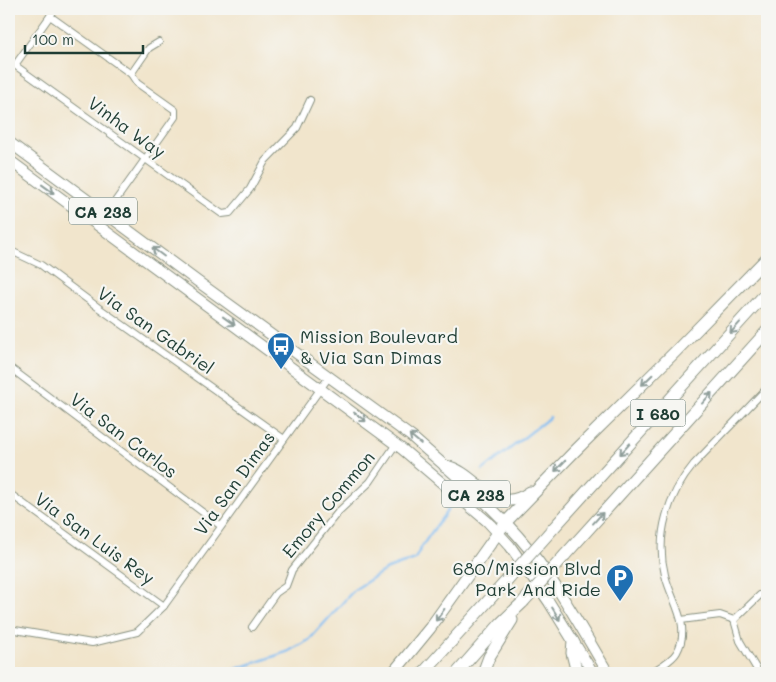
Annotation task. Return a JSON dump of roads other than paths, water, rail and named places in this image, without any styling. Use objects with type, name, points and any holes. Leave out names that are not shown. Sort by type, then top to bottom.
[{"type":"highway","points":[[393,673],[430,628],[505,523],[767,258]]},
{"type":"highway","name":"I 680","points":[[423,673],[767,292]]},
{"type":"highway","name":"I 680","points":[[457,673],[767,331]]},
{"type":"highway","points":[[445,466],[457,469],[489,495],[503,500],[519,498],[546,481]]},
{"type":"highway","points":[[484,673],[489,657],[523,602]]},
{"type":"highway","points":[[573,641],[572,653],[577,673]]},
{"type":"main road","name":"CA 238","points":[[9,142],[197,282],[412,437],[445,466],[519,537],[561,593],[608,673]]},
{"type":"main road","name":"CA 238","points":[[9,160],[396,444],[488,522],[510,546],[543,594],[592,673]]},
{"type":"street","points":[[15,65],[55,9]]},
{"type":"street","points":[[50,16],[131,74],[137,84],[175,110],[175,117],[106,214]]},
{"type":"street","points":[[131,74],[149,48],[159,42]]},
{"type":"street","name":"Vinha Way","points":[[9,60],[222,214],[230,213],[250,189],[265,161],[297,128],[310,100]]},
{"type":"street","name":"Via San Gabriel","points":[[9,250],[41,265],[284,439]]},
{"type":"street","name":"Via San Carlos","points":[[9,367],[221,526]]},
{"type":"street","name":"Via San Dimas","points":[[9,629],[92,643],[137,632],[164,606],[329,376]]},
{"type":"street","points":[[650,673],[676,654],[682,630],[676,600],[665,577],[662,561],[663,529],[671,500],[694,464],[767,388]]},
{"type":"street","name":"Emory Common","points":[[252,627],[276,593],[286,586],[292,570],[338,512],[370,482],[396,444]]},
{"type":"street","name":"Via San Luis Rey","points":[[9,493],[164,606]]},
{"type":"street","points":[[734,620],[760,595]]},
{"type":"street","points":[[681,620],[720,615],[734,620]]},
{"type":"street","points":[[734,620],[740,641],[759,673]]},
{"type":"waterway","points":[[483,470],[550,417]]},
{"type":"waterway","points":[[224,673],[287,652],[309,640],[354,590],[385,570],[415,559],[451,505]]},
{"type":"place","name":"Mission Boulevard & Via San Dimas","points":[[281,370]]},
{"type":"place","name":"680/Mission Blvd Park And Ride","points":[[620,602]]}]
